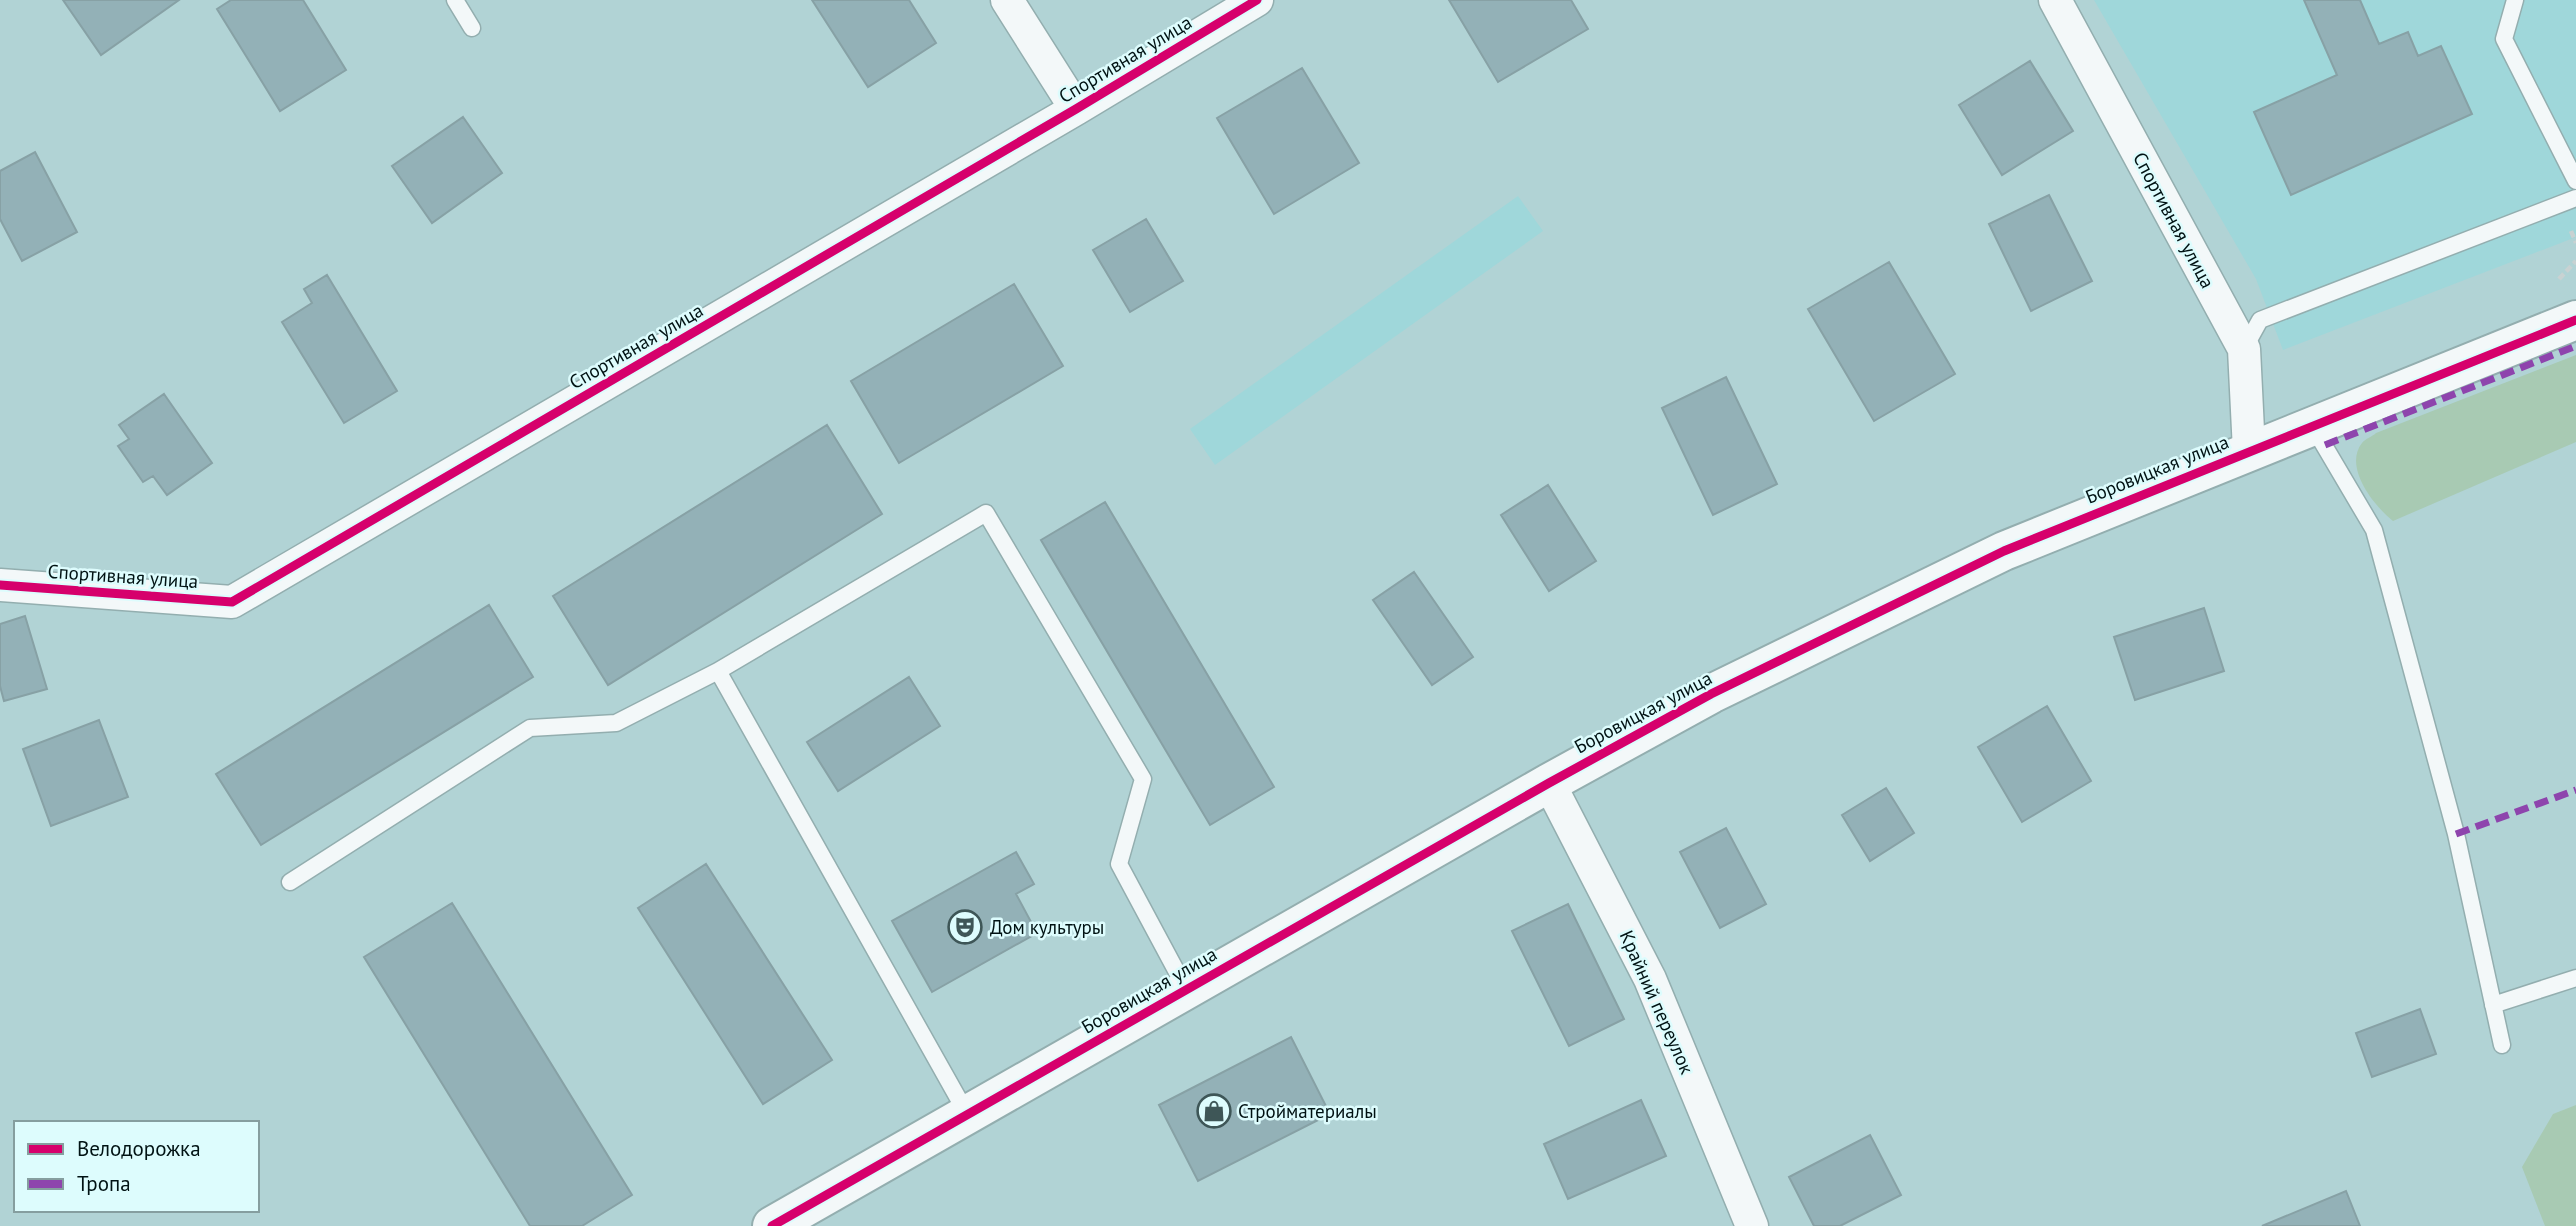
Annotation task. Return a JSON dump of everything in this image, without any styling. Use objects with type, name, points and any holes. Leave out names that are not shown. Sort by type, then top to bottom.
[{"type":"street","points":[[1007,0],[1076,109]]},
{"type":"street","name":"Спортивная улица","points":[[0,585],[232,602],[1076,109],[1257,0]]},
{"type":"street","name":"Спортивная улица","points":[[2055,0],[2244,349],[2249,451]]},
{"type":"street","name":"Боровицкая улица","points":[[772,1226],[1549,783],[1711,694],[2004,551],[2576,320]]},
{"type":"street","name":"Крайний переулок","points":[[1549,783],[1650,979],[1752,1226]]},
{"type":"lane","points":[[455,0],[472,28]]},
{"type":"lane","points":[[2515,0],[2504,39],[2576,181]]},
{"type":"lane","points":[[2244,349],[2260,320],[2576,198]]},
{"type":"lane","points":[[2312,425],[2374,530],[2456,834],[2502,1045]]},
{"type":"lane","points":[[290,881],[530,727],[616,723],[718,671],[986,513],[1143,779],[1119,864],[1186,989]]},
{"type":"lane","points":[[718,671],[967,1114]]},
{"type":"lane","points":[[2494,1005],[2576,978]]},
{"type":"path","points":[[2559,279],[2576,261]]},
{"type":"shaded area","points":[[2094,0],[2576,0],[2576,237],[2283,350],[2256,279]]},
{"type":"shaded area","points":[[1518,196],[1543,231],[1215,465],[1190,429]]},
{"type":"green space","points":[[2576,355],[2576,442],[2393,521],[2377,506],[2363,485],[2356,463],[2357,453],[2365,440],[2376,433]]},
{"type":"green space","points":[[2576,1105],[2576,1226],[2545,1226],[2522,1167],[2553,1114]]},
{"type":"building","points":[[63,0],[179,0],[101,55]]},
{"type":"building","points":[[231,0],[303,0],[346,70],[280,111],[217,9]]},
{"type":"building","points":[[812,0],[909,0],[936,43],[868,87]]},
{"type":"building","points":[[1449,0],[1571,0],[1588,29],[1498,82]]},
{"type":"building","points":[[2304,0],[2360,0],[2379,44],[2408,32],[2418,56],[2441,46],[2472,114],[2291,195],[2254,112],[2337,75]]},
{"type":"building","points":[[2030,61],[2073,131],[2002,175],[1959,105]]},
{"type":"building","points":[[1302,68],[1359,163],[1274,214],[1217,118]]},
{"type":"building","points":[[463,117],[502,173],[432,223],[392,166]]},
{"type":"building","points":[[35,152],[77,232],[22,261],[0,219],[0,171]]},
{"type":"building","points":[[2049,195],[2092,281],[2031,311],[1989,224]]},
{"type":"building","points":[[1146,219],[1183,281],[1130,312],[1093,250]]},
{"type":"building","points":[[1889,262],[1955,374],[1874,421],[1808,309]]},
{"type":"building","points":[[327,275],[397,391],[344,423],[282,322],[312,303],[304,289]]},
{"type":"building","points":[[1014,284],[1063,366],[899,463],[851,381]]},
{"type":"building","points":[[1726,377],[1777,484],[1713,515],[1662,408]]},
{"type":"building","points":[[164,394],[212,463],[167,495],[153,476],[143,482],[118,446],[129,439],[119,425]]},
{"type":"building","points":[[827,425],[882,514],[608,685],[553,596]]},
{"type":"building","points":[[1548,485],[1596,561],[1549,591],[1501,515]]},
{"type":"building","points":[[1105,502],[1274,787],[1210,825],[1041,540]]},
{"type":"building","points":[[1414,572],[1473,657],[1432,685],[1373,600]]},
{"type":"building","points":[[489,605],[533,677],[261,845],[216,774]]},
{"type":"building","points":[[2204,608],[2224,671],[2135,700],[2114,637]]},
{"type":"building","points":[[25,616],[47,689],[4,701],[0,686],[0,624]]},
{"type":"building","points":[[909,677],[940,726],[838,791],[807,742]]},
{"type":"building","points":[[2047,706],[2091,781],[2022,822],[1978,747]]},
{"type":"building","points":[[99,720],[128,797],[51,826],[23,749]]},
{"type":"building","points":[[1886,788],[1914,833],[1870,861],[1842,815]]},
{"type":"building","points":[[1726,828],[1766,904],[1720,928],[1680,852]]},
{"type":"building","name":"Дом культуры","points":[[1016,852],[1034,884],[1016,894],[1037,933],[932,992],[892,921]]},
{"type":"building","points":[[706,864],[832,1060],[763,1104],[638,908]]},
{"type":"building","points":[[452,903],[632,1195],[582,1226],[530,1226],[364,957]]},
{"type":"building","points":[[1568,904],[1624,1019],[1569,1046],[1512,931]]},
{"type":"building","points":[[2420,1009],[2436,1054],[2372,1077],[2356,1033]]},
{"type":"building","points":[[1291,1037],[1330,1114],[1198,1181],[1159,1105]]},
{"type":"building","points":[[1641,1100],[1666,1156],[1568,1199],[1544,1144]]},
{"type":"building","points":[[1870,1135],[1901,1195],[1840,1226],[1814,1226],[1789,1177]]},
{"type":"building","points":[[2346,1191],[2360,1226],[2262,1226]]},
{"type":"marked path","points":[[2325,445],[2576,346]]},
{"type":"marked path","points":[[2456,834],[2576,790]]},
{"type":"cycle path","points":[[0,585],[232,602],[1076,109],[1257,0]]},
{"type":"cycle path","points":[[772,1226],[1549,783],[1711,694],[2004,551],[2576,320]]},
{"type":"place","name":"Дом культуры","points":[[965,927]]},
{"type":"place","name":"Стройматериалы","points":[[1214,1111]]}]
